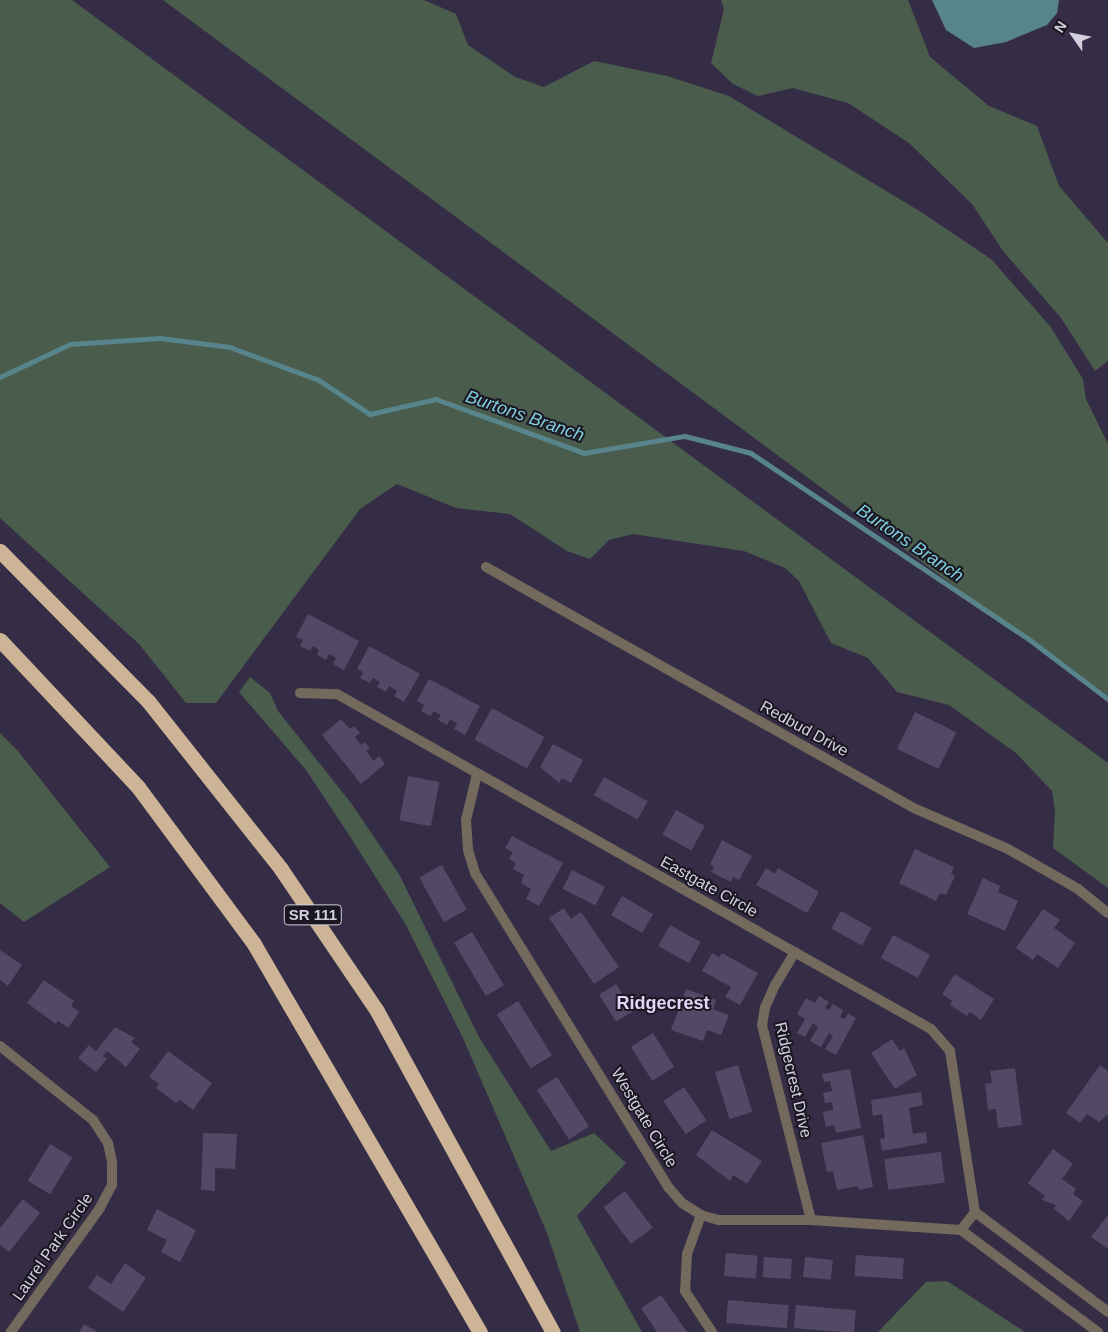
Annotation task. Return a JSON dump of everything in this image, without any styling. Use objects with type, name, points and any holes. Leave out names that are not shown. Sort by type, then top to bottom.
[{"type":"highway","name":"SR 111","points":[[0,551],[148,701],[281,869],[377,1011],[553,1332]]},
{"type":"highway","points":[[0,640],[138,787],[254,944],[480,1332]]},
{"type":"street","name":"Redbud Drive","points":[[486,567],[916,809],[1008,849],[1078,890],[1108,913]]},
{"type":"street","name":"Eastgate Circle","points":[[300,694],[337,694],[931,1030],[950,1051],[975,1212]]},
{"type":"street","name":"Westgate Circle","points":[[477,774],[466,820],[468,850],[475,873],[669,1188],[682,1203],[702,1214],[719,1220],[811,1220],[961,1230]]},
{"type":"street","name":"Ridgecrest Drive","points":[[796,952],[775,985],[765,1007],[762,1025],[811,1220]]},
{"type":"street","name":"Laurel Park Circle","points":[[0,1046],[93,1120],[108,1143],[112,1162],[112,1185],[100,1208],[11,1332]]},
{"type":"street","points":[[1098,1332],[961,1230],[975,1212],[1108,1312]]},
{"type":"street","points":[[702,1214],[687,1254],[685,1291],[712,1332]]},
{"type":"shaded area","points":[[0,0],[72,0],[1108,763],[1108,888],[1053,848],[1055,810],[1052,791],[1016,753],[949,705],[897,692],[868,658],[831,643],[799,581],[785,568],[744,551],[633,534],[609,540],[590,559],[567,551],[510,514],[456,508],[397,484],[360,509],[216,703],[186,703],[139,644],[0,518]]},
{"type":"shaded area","points":[[163,0],[424,0],[456,14],[468,45],[515,77],[544,87],[594,61],[667,76],[729,96],[921,212],[991,259],[1050,326],[1083,379],[1086,399],[1108,444],[1108,700]]},
{"type":"shaded area","points":[[721,0],[908,0],[930,57],[989,106],[1037,126],[1059,186],[1108,243],[1108,361],[1095,371],[1061,318],[1003,251],[972,204],[909,143],[848,103],[793,88],[758,96],[733,84],[711,63],[724,9]]},
{"type":"shaded area","points":[[932,0],[1059,0],[1057,13],[1047,25],[1006,42],[974,48],[946,30]]},
{"type":"shaded area","points":[[250,677],[270,693],[278,711],[351,803],[399,874],[479,1037],[551,1151],[594,1133],[626,1163],[577,1216],[642,1332],[580,1332],[547,1233],[463,1038],[406,925],[349,835],[306,770],[239,692]]},
{"type":"shaded area","points":[[0,733],[18,751],[110,867],[24,922],[0,903]]},
{"type":"shaded area","points":[[947,1281],[1024,1332],[878,1332],[926,1282]]},
{"type":"building","points":[[308,614],[359,641],[344,670],[333,664],[336,658],[329,654],[326,660],[317,655],[319,650],[313,646],[310,651],[300,646],[303,640],[296,637]]},
{"type":"building","points":[[369,646],[420,674],[404,702],[394,696],[397,691],[389,686],[386,692],[377,687],[380,682],[373,678],[370,683],[360,678],[363,672],[357,669]]},
{"type":"building","points":[[429,679],[480,706],[465,735],[454,729],[457,723],[450,719],[447,725],[438,720],[441,715],[433,711],[431,716],[421,711],[424,705],[417,701]]},
{"type":"building","points":[[492,708],[544,737],[527,769],[475,739]]},
{"type":"building","points":[[915,712],[956,732],[938,769],[897,749]]},
{"type":"building","points":[[341,719],[350,729],[354,726],[360,733],[355,737],[361,745],[365,742],[370,748],[366,751],[374,761],[379,756],[385,764],[361,784],[322,735]]},
{"type":"building","points":[[553,744],[583,760],[571,783],[562,778],[559,783],[540,767]]},
{"type":"building","points":[[408,776],[439,782],[431,826],[399,820]]},
{"type":"building","points":[[604,777],[648,801],[638,820],[594,795]]},
{"type":"building","points":[[676,810],[705,826],[691,850],[662,834]]},
{"type":"building","points":[[512,836],[563,863],[539,906],[526,899],[531,889],[521,883],[524,875],[513,869],[516,863],[509,859],[513,852],[505,848]]},
{"type":"building","points":[[722,840],[752,856],[739,880],[733,877],[731,882],[711,872],[714,867],[710,864]]},
{"type":"building","points":[[915,849],[954,867],[951,874],[955,876],[946,895],[940,893],[936,901],[899,883]]},
{"type":"building","points":[[442,865],[467,910],[444,922],[419,878]]},
{"type":"building","points":[[766,868],[775,874],[778,868],[819,892],[807,913],[756,885]]},
{"type":"building","points":[[572,870],[605,887],[595,906],[562,889]]},
{"type":"building","points":[[983,878],[1000,886],[998,892],[1018,901],[1005,931],[967,914]]},
{"type":"building","points":[[622,896],[653,914],[642,933],[611,915]]},
{"type":"building","points":[[564,908],[571,919],[581,912],[619,967],[594,984],[549,918]]},
{"type":"building","points":[[1043,909],[1060,920],[1054,928],[1075,943],[1058,968],[1037,954],[1033,960],[1016,948]]},
{"type":"building","points":[[841,911],[872,928],[862,945],[831,928]]},
{"type":"building","points":[[670,925],[701,942],[689,963],[658,946]]},
{"type":"building","points":[[472,932],[504,985],[486,996],[454,943]]},
{"type":"building","points":[[893,935],[930,955],[918,978],[881,958]]},
{"type":"building","points":[[0,950],[22,965],[8,986],[0,980]]},
{"type":"building","points":[[712,953],[719,957],[722,953],[758,973],[740,1005],[725,997],[731,987],[702,971]]},
{"type":"building","points":[[955,974],[994,999],[981,1020],[970,1012],[967,1016],[950,1005],[952,1001],[942,994]]},
{"type":"building","points":[[44,980],[74,1001],[71,1006],[79,1012],[68,1028],[58,1021],[56,1024],[27,1003]]},
{"type":"building","points":[[616,984],[633,1011],[616,1022],[599,995]]},
{"type":"building","points":[[686,989],[716,1000],[713,1009],[729,1015],[721,1035],[707,1030],[703,1041],[671,1030]]},
{"type":"building","points":[[819,996],[829,1002],[825,1008],[829,1010],[833,1004],[843,1010],[840,1017],[845,1019],[848,1013],[856,1018],[836,1055],[825,1049],[833,1036],[829,1033],[821,1047],[810,1041],[818,1027],[813,1023],[805,1037],[797,1033],[805,1019],[797,1014],[806,998],[815,1003]]},
{"type":"building","points":[[518,1001],[552,1055],[531,1069],[497,1014]]},
{"type":"building","points":[[115,1027],[135,1038],[131,1042],[140,1049],[126,1067],[107,1051],[103,1056],[107,1059],[96,1072],[78,1058],[89,1045],[96,1051]]},
{"type":"building","points":[[653,1033],[674,1067],[652,1081],[631,1047]]},
{"type":"building","points":[[892,1039],[900,1051],[904,1048],[917,1075],[895,1089],[871,1053]]},
{"type":"building","points":[[168,1051],[212,1083],[193,1110],[180,1100],[176,1103],[156,1088],[159,1084],[149,1077]]},
{"type":"building","points":[[738,1065],[752,1112],[729,1119],[715,1072]]},
{"type":"building","points":[[1100,1065],[1108,1071],[1108,1114],[1099,1122],[1087,1114],[1080,1123],[1066,1113]]},
{"type":"building","points":[[1015,1068],[1022,1125],[998,1128],[996,1109],[988,1110],[985,1084],[992,1083],[990,1071]]},
{"type":"building","points":[[850,1069],[861,1128],[836,1133],[834,1125],[826,1127],[823,1112],[833,1110],[832,1102],[825,1103],[823,1093],[832,1091],[830,1081],[824,1082],[822,1074]]},
{"type":"building","points":[[557,1077],[589,1126],[569,1140],[537,1090]]},
{"type":"building","points":[[684,1087],[706,1120],[686,1134],[663,1101]]},
{"type":"building","points":[[921,1092],[923,1105],[909,1108],[913,1134],[926,1132],[927,1143],[882,1151],[880,1139],[885,1138],[882,1114],[873,1116],[871,1100]]},
{"type":"building","points":[[712,1130],[762,1161],[747,1184],[733,1175],[730,1181],[696,1155]]},
{"type":"building","points":[[203,1133],[237,1134],[235,1169],[215,1168],[215,1191],[201,1190]]},
{"type":"building","points":[[863,1135],[873,1187],[859,1190],[858,1186],[837,1190],[833,1171],[827,1172],[821,1143]]},
{"type":"building","points":[[50,1144],[72,1157],[50,1194],[28,1181]]},
{"type":"building","points":[[1053,1149],[1073,1164],[1062,1179],[1076,1189],[1073,1194],[1083,1201],[1069,1221],[1054,1209],[1056,1205],[1042,1200],[1045,1196],[1028,1183]]},
{"type":"building","points":[[941,1152],[945,1183],[888,1190],[884,1159]]},
{"type":"building","points":[[625,1191],[653,1228],[631,1244],[603,1207]]},
{"type":"building","points":[[23,1199],[40,1213],[9,1252],[0,1245],[0,1228]]},
{"type":"building","points":[[157,1209],[196,1230],[180,1262],[161,1252],[167,1240],[147,1230]]},
{"type":"building","points":[[1108,1215],[1108,1249],[1091,1237]]},
{"type":"building","points":[[726,1253],[758,1256],[756,1279],[724,1276]]},
{"type":"building","points":[[856,1255],[904,1258],[902,1279],[855,1276]]},
{"type":"building","points":[[764,1257],[792,1259],[791,1279],[763,1277]]},
{"type":"building","points":[[805,1257],[833,1260],[831,1280],[803,1277]]},
{"type":"building","points":[[125,1263],[146,1278],[123,1312],[88,1288],[97,1275],[111,1284]]},
{"type":"building","points":[[661,1295],[687,1332],[657,1332],[641,1308]]},
{"type":"building","points":[[728,1300],[789,1305],[787,1328],[726,1323]]},
{"type":"building","points":[[796,1305],[856,1310],[854,1332],[794,1328]]},
{"type":"building","points":[[84,1324],[97,1332],[79,1332]]},
{"type":"waterway","name":"Burtons Branch","points":[[0,377],[70,344],[160,338],[230,347],[319,380],[370,414],[436,399],[584,453],[685,436],[751,453],[1029,639],[1108,699]]},
{"type":"district","name":"Ridgecrest","points":[[663,1003]]}]
